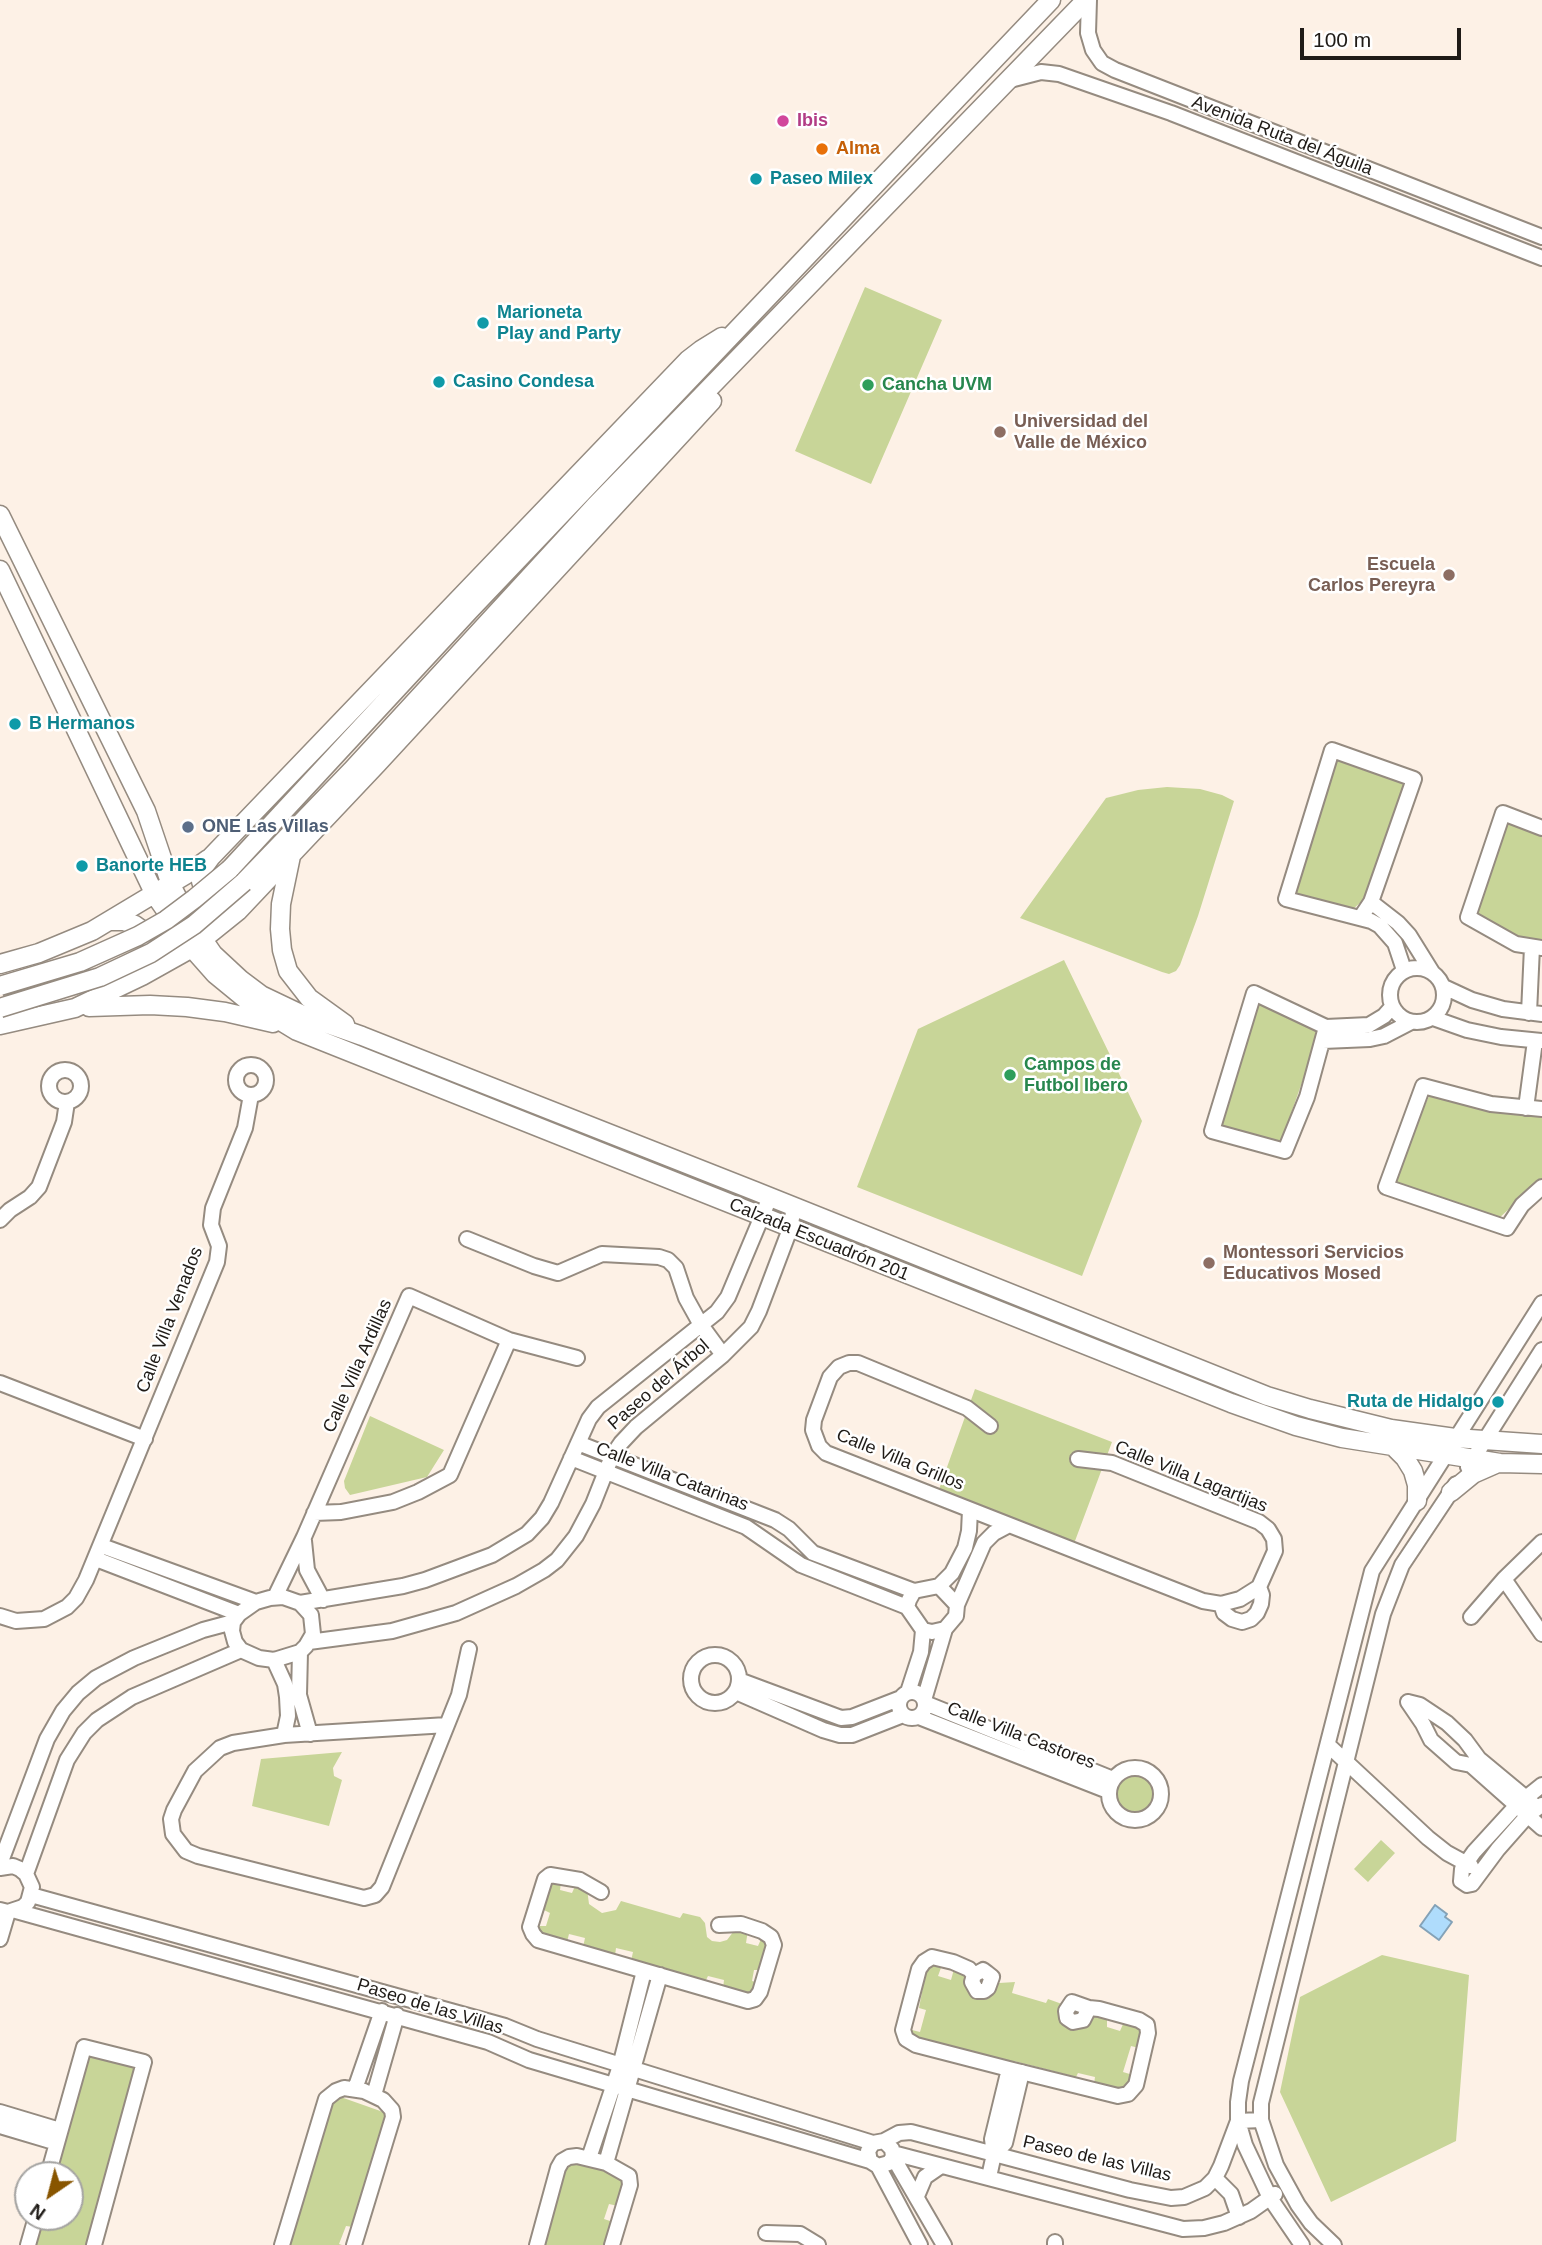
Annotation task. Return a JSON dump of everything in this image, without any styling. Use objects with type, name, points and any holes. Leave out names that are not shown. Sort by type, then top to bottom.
[{"type":"main road","points":[[0,986],[45,974],[112,948],[166,919],[230,869],[469,611],[1051,0]]},
{"type":"main road","points":[[0,1007],[56,992],[151,953],[215,908],[268,858],[351,771],[594,508],[1005,82],[1088,0]]},
{"type":"main road","points":[[0,964],[68,943],[111,922],[208,859],[688,360],[710,343],[738,330]]},
{"type":"main road","points":[[75,1007],[142,976],[197,944],[238,911],[696,420],[715,398],[738,360]]},
{"type":"main road","name":"Calzada Escuadrón 201","points":[[0,516],[136,789],[171,885],[197,944],[261,995],[305,1016],[770,1197],[1267,1396],[1341,1418],[1391,1429],[1485,1441],[1542,1444]]},
{"type":"main road","name":"Calzada Escuadrón 201","points":[[0,570],[155,895],[230,988],[297,1031],[1231,1403],[1296,1426],[1342,1438],[1445,1455],[1500,1463],[1542,1464]]},
{"type":"main road","points":[[137,857],[159,848],[181,861],[208,859]]},
{"type":"main road","points":[[292,855],[281,904],[280,929],[288,971],[309,998],[362,1036]]},
{"type":"main road","points":[[208,859],[201,881],[205,894],[213,904],[225,910],[238,911]]},
{"type":"main road","points":[[132,908],[145,874]]},
{"type":"main road","points":[[111,922],[124,921],[145,932],[152,955],[149,967],[142,976]]},
{"type":"main road","points":[[0,1025],[75,1007],[150,1004],[225,1012],[297,1031]]},
{"type":"main road","points":[[1394,1447],[1413,1471],[1417,1485],[1417,1501]]},
{"type":"main road","points":[[1451,1492],[1473,1474],[1500,1463]]},
{"type":"street","name":"Avenida Ruta del Águila","points":[[1088,0],[1088,33],[1093,50],[1102,63],[1115,71],[1542,237]]},
{"type":"street","name":"Avenida Ruta del Águila","points":[[1005,82],[1033,74],[1059,74],[1171,113],[1542,258]]},
{"type":"street","points":[[1361,917],[1371,902],[1414,779],[1332,750],[1286,899],[1361,917],[1380,926],[1395,943],[1404,970]]},
{"type":"street","points":[[1444,987],[1472,1000],[1503,1009],[1535,1013],[1537,948],[1516,944],[1468,917],[1503,814],[1542,828]]},
{"type":"street","points":[[1371,902],[1409,935],[1432,972]]},
{"type":"street","points":[[1395,943],[1409,935]]},
{"type":"street","points":[[1423,968],[1432,972],[1444,987],[1443,1004],[1433,1018],[1419,1023],[1404,1019],[1392,1007],[1390,990],[1393,982],[1404,970],[1423,968]]},
{"type":"street","points":[[1324,1034],[1307,1097],[1285,1151],[1212,1131],[1254,993],[1324,1034],[1369,1032],[1384,1036],[1411,1022]]},
{"type":"street","points":[[1369,1032],[1392,1007]]},
{"type":"street","points":[[1433,1018],[1467,1030],[1539,1041],[1526,1108]]},
{"type":"street","points":[[1542,1109],[1479,1102],[1423,1086],[1386,1187],[1507,1228],[1522,1205],[1542,1187]]},
{"type":"street","name":"Calle Villa Venados","points":[[0,1616],[29,1621],[57,1613],[76,1598],[99,1553],[217,1262],[219,1246],[211,1225],[212,1208],[245,1128],[251,1096]]},
{"type":"street","points":[[0,1220],[10,1210],[30,1198],[39,1187],[64,1122],[67,1102]]},
{"type":"street","name":"Paseo del Árbol","points":[[300,1603],[403,1586],[492,1555],[527,1534],[542,1518],[589,1419],[598,1407],[701,1325],[716,1312],[727,1297],[770,1197]]},
{"type":"street","name":"Paseo del Árbol","points":[[304,1647],[425,1623],[465,1609],[544,1570],[567,1549],[576,1536],[612,1456],[636,1427],[723,1355],[755,1319],[790,1228],[794,1207]]},
{"type":"street","points":[[467,1239],[558,1273],[602,1254],[659,1257],[668,1260],[676,1268],[686,1298],[701,1325],[723,1355]]},
{"type":"street","name":"Calle Villa Ardillas","points":[[275,1597],[409,1296],[509,1340],[577,1357]]},
{"type":"street","points":[[1302,2245],[1270,2198],[1251,2161],[1238,2120],[1241,2081],[1373,1571],[1542,1303]]},
{"type":"street","points":[[314,1513],[341,1512],[393,1502],[450,1475],[509,1340]]},
{"type":"street","points":[[1334,2245],[1311,2222],[1286,2185],[1268,2147],[1261,2120],[1265,2084],[1392,1586],[1402,1565],[1542,1350]]},
{"type":"street","name":"Calle Villa Grillos","points":[[990,1426],[967,1408],[858,1363],[839,1367],[830,1377],[814,1420],[815,1439],[826,1452],[1009,1525]]},
{"type":"street","points":[[0,1383],[145,1439]]},
{"type":"street","name":"Calle Villa Catarinas","points":[[578,1443],[775,1520],[789,1529],[813,1553],[914,1591]]},
{"type":"street","name":"Calle Villa Catarinas","points":[[571,1458],[746,1527],[801,1565],[907,1607]]},
{"type":"street","name":"Calle Villa Lagartijas","points":[[1009,1525],[1203,1601],[1221,1604],[1224,1612],[1232,1619],[1242,1622],[1251,1619],[1261,1604],[1259,1587],[1275,1551],[1268,1529],[1259,1522],[1112,1463],[1078,1459]]},
{"type":"street","points":[[970,1510],[965,1548],[952,1573],[939,1586],[914,1591],[907,1607],[923,1630],[921,1652],[898,1706],[903,1715],[912,1719],[923,1707],[945,1629],[956,1616],[957,1605],[984,1543],[994,1533],[1009,1525]]},
{"type":"street","name":"Calle Villa Ardillas","points":[[304,1536],[307,1570],[313,1586],[323,1600]]},
{"type":"street","points":[[1471,1617],[1504,1579],[1542,1542]]},
{"type":"street","points":[[99,1553],[160,1567],[256,1602]]},
{"type":"street","points":[[99,1553],[154,1582],[236,1618]]},
{"type":"street","points":[[154,1582],[160,1567]]},
{"type":"street","points":[[1504,1579],[1542,1634]]},
{"type":"street","points":[[939,1586],[957,1605]]},
{"type":"street","points":[[1221,1604],[1240,1599],[1259,1587]]},
{"type":"street","points":[[0,1940],[8,1911],[28,1902],[32,1887],[26,1874],[13,1866],[0,1866],[47,1739],[78,1693],[96,1678],[134,1658],[236,1618],[256,1602],[275,1597],[300,1603],[311,1615],[314,1626],[304,1647],[284,1735]]},
{"type":"street","points":[[236,1618],[233,1637],[241,1650],[259,1658],[274,1660],[304,1647]]},
{"type":"street","points":[[923,1630],[932,1632],[945,1629]]},
{"type":"street","points":[[447,1725],[284,1735],[233,1743],[220,1748],[195,1771],[174,1810],[171,1819],[173,1834],[186,1851],[198,1856],[364,1898],[375,1895],[382,1887],[447,1725],[459,1695],[469,1649]]},
{"type":"street","points":[[26,1874],[67,1760],[84,1733],[97,1720],[132,1697],[241,1650]]},
{"type":"street","points":[[274,1660],[310,1734]]},
{"type":"street","points":[[903,1715],[852,1735],[840,1735],[823,1730],[737,1686],[841,1718],[852,1717],[904,1695],[919,1694],[923,1707]]},
{"type":"street","points":[[1521,1801],[1447,1723],[1419,1705],[1408,1702],[1431,1740],[1456,1762],[1471,1765],[1521,1801],[1537,1811],[1542,1828]]},
{"type":"street","name":"Calle Villa Castores","points":[[923,1707],[1111,1785]]},
{"type":"street","points":[[1328,1745],[1428,1838],[1480,1875],[1498,1849],[1537,1811]]},
{"type":"street","points":[[1464,1866],[1521,1801],[1542,1785]]},
{"type":"street","points":[[601,1892],[580,1880],[550,1875],[545,1879],[530,1927],[533,1934],[538,1940],[748,2001],[755,1999],[760,1992],[774,1945],[771,1937],[752,1927],[719,1925]]},
{"type":"street","name":"Paseo de las Villas","points":[[31,1895],[505,2026],[627,2068],[878,2142],[900,2133],[911,2133],[1130,2190],[1171,2198],[1184,2197],[1205,2188],[1215,2178]]},
{"type":"street","name":"Paseo de las Villas","points":[[8,1911],[389,2013],[488,2042],[529,2060],[874,2163]]},
{"type":"street","points":[[974,1975],[969,1969],[953,1962],[932,1957],[924,1962],[919,1969],[903,2029],[906,2039],[916,2045],[1118,2096],[1128,2094],[1136,2085],[1148,2033],[1147,2025],[1139,2020],[1089,2008]]},
{"type":"street","points":[[627,2068],[645,1971]]},
{"type":"street","points":[[606,2163],[615,2132],[621,2088],[660,1975]]},
{"type":"street","points":[[355,2089],[366,2058],[389,2013]]},
{"type":"street","points":[[374,2095],[382,2063],[389,2013]]},
{"type":"street","points":[[52,2161],[84,2047],[144,2062],[94,2245]]},
{"type":"street","points":[[366,2058],[382,2063]]},
{"type":"street","points":[[989,2177],[994,2154],[1005,2143],[1006,2110],[1016,2070]]},
{"type":"street","points":[[282,2245],[326,2099],[335,2091],[344,2088],[374,2095],[388,2104],[393,2118],[354,2245]]},
{"type":"street","points":[[589,2158],[599,2128],[621,2088]]},
{"type":"street","points":[[0,2112],[58,2137]]},
{"type":"street","points":[[1238,2120],[1261,2120]]},
{"type":"street","points":[[1238,2120],[1215,2178],[1231,2194],[1239,2217]]},
{"type":"street","points":[[0,2126],[58,2137]]},
{"type":"street","points":[[599,2128],[615,2132]]},
{"type":"street","points":[[920,2245],[868,2151],[878,2142],[891,2146],[893,2155],[944,2245]]},
{"type":"street","points":[[893,2155],[989,2177],[1183,2229],[1204,2228],[1239,2217],[1286,2185]]},
{"type":"street","points":[[874,2163],[889,2163],[893,2155]]},
{"type":"street","points":[[537,2245],[562,2161],[569,2157],[589,2158],[606,2163],[629,2176],[630,2185],[612,2245]]},
{"type":"street","points":[[917,2196],[925,2178],[941,2166]]},
{"type":"street","points":[[1124,2215],[1130,2190]]},
{"type":"street","points":[[766,2233],[800,2234],[818,2245]]},
{"type":"green space","name":"Cancha UVM","points":[[865,287],[942,320],[871,484],[795,451]]},
{"type":"green space","points":[[1336,756],[1404,783],[1368,896],[1353,909],[1292,895]]},
{"type":"green space","points":[[1167,787],[1200,789],[1234,801],[1198,916],[1176,971],[1169,974],[1162,972],[1020,918],[1106,798],[1138,790]]},
{"type":"green space","points":[[1508,824],[1542,836],[1542,943],[1519,939],[1476,914]]},
{"type":"green space","name":"Campos de Futbol Ibero","points":[[1064,960],[1142,1121],[1082,1276],[857,1187],[918,1029]]},
{"type":"green space","points":[[1256,1002],[1320,1031],[1280,1145],[1216,1125]]},
{"type":"green space","points":[[1430,1094],[1542,1114],[1542,1179],[1498,1219],[1391,1180]]},
{"type":"green space","points":[[975,1389],[1112,1442],[1072,1549],[937,1495]]},
{"type":"green space","points":[[370,1416],[444,1450],[427,1477],[350,1495],[344,1481]]},
{"type":"green space","points":[[342,1752],[333,1768],[334,1776],[342,1780],[329,1826],[252,1806],[261,1759]]},
{"type":"green space","points":[[1134,1774],[1148,1780],[1154,1794],[1148,1808],[1134,1814],[1120,1808],[1114,1794],[1120,1780]]},
{"type":"green space","points":[[1381,1840],[1395,1853],[1368,1882],[1354,1869]]},
{"type":"green space","points":[[553,1882],[561,1883],[560,1890],[572,1893],[576,1884],[587,1889],[589,1904],[602,1913],[616,1910],[621,1901],[680,1918],[683,1913],[700,1917],[705,1923],[707,1937],[712,1941],[727,1940],[737,1927],[748,1930],[746,1943],[758,1946],[761,1939],[770,1943],[762,1970],[754,1970],[752,1981],[759,1983],[754,1995],[723,1989],[724,1980],[708,1976],[705,1982],[631,1961],[633,1952],[616,1948],[615,1956],[583,1947],[585,1938],[569,1934],[567,1942],[538,1934],[536,1926],[546,1926],[550,1913],[542,1909]]},
{"type":"green space","points":[[1382,1955],[1469,1975],[1456,2141],[1331,2202],[1280,2092],[1300,1997]]},
{"type":"green space","points":[[931,1964],[942,1965],[938,1976],[951,1980],[954,1969],[967,1974],[968,1985],[1015,1982],[1012,1993],[1046,2003],[1048,1999],[1062,2004],[1060,2013],[1090,2018],[1097,2011],[1107,2018],[1107,2027],[1120,2031],[1124,2022],[1144,2028],[1139,2048],[1131,2046],[1123,2072],[1133,2075],[1126,2092],[1094,2084],[1095,2077],[1078,2073],[1076,2077],[1014,2061],[989,2061],[917,2042],[910,2036],[912,2030],[920,2032],[926,2010],[919,2008],[926,1971]]},
{"type":"green space","points":[[87,2051],[140,2064],[89,2245],[34,2245],[36,2231],[84,2231],[84,2161],[55,2161]]},
{"type":"green space","points":[[335,2095],[386,2113],[353,2227],[346,2226],[339,2244],[342,2245],[289,2245]]},
{"type":"green space","points":[[565,2162],[610,2170],[624,2179],[618,2206],[609,2204],[604,2219],[613,2222],[606,2245],[542,2245]]},
{"type":"water","points":[[1435,1905],[1447,1914],[1445,1917],[1452,1922],[1439,1940],[1420,1926]]},
{"type":"place","name":"Ibis","points":[[783,121]]},
{"type":"place","name":"Alma","points":[[822,149]]},
{"type":"place","name":"Paseo Milex","points":[[756,179]]},
{"type":"place","name":"Marioneta Play and Party","points":[[483,323]]},
{"type":"place","name":"Casino Condesa","points":[[439,382]]},
{"type":"place","name":"Cancha UVM","points":[[868,385]]},
{"type":"place","name":"Universidad del Valle de México","points":[[1000,432]]},
{"type":"place","name":"Escuela Carlos Pereyra","points":[[1449,575]]},
{"type":"place","name":"B Hermanos","points":[[15,724]]},
{"type":"place","name":"ONE Las Villas","points":[[188,827]]},
{"type":"place","name":"Banorte HEB","points":[[82,866]]},
{"type":"place","name":"Campos de Futbol Ibero","points":[[1010,1075]]},
{"type":"place","name":"Montessori Servicios Educativos Mosed","points":[[1209,1263]]},
{"type":"place","name":"Ruta de Hidalgo","points":[[1498,1402]]}]
